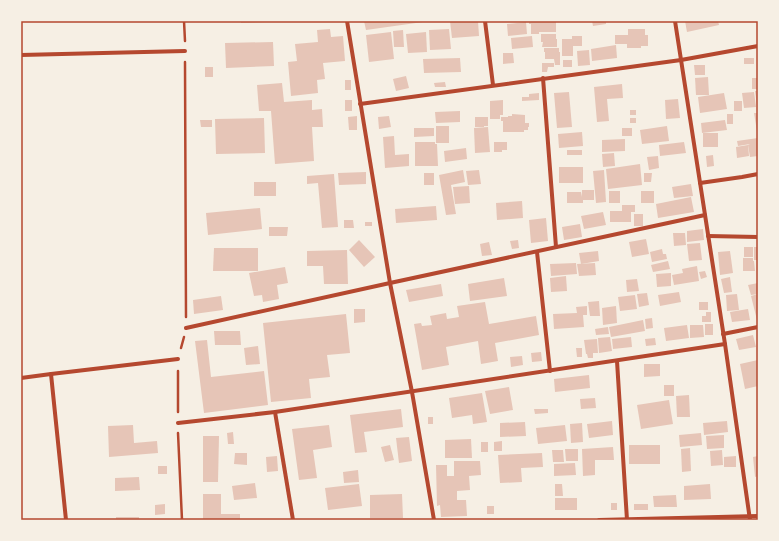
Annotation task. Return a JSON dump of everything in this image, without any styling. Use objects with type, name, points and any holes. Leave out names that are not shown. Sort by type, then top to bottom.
[{"type":"street","points":[[347,21],[390,283],[412,392],[434,520]]},
{"type":"street","points":[[485,21],[493,85]]},
{"type":"street","points":[[675,21],[725,344],[750,518]]},
{"type":"street","points":[[360,104],[681,60],[758,46]]},
{"type":"street","points":[[21,55],[185,51]]},
{"type":"street","points":[[543,78],[556,247]]},
{"type":"street","points":[[700,183],[758,174]]},
{"type":"street","points":[[186,328],[705,215]]},
{"type":"street","points":[[708,236],[758,237]]},
{"type":"street","points":[[537,252],[550,371]]},
{"type":"street","points":[[723,334],[758,327]]},
{"type":"street","points":[[178,423],[275,412],[725,344]]},
{"type":"street","points":[[21,378],[178,359]]},
{"type":"street","points":[[617,360],[627,519]]},
{"type":"street","points":[[51,374],[66,520]]},
{"type":"street","points":[[275,412],[293,520]]},
{"type":"street","points":[[599,520],[750,518],[758,516]]},
{"type":"path","points":[[182,520],[178,423],[178,359],[186,328],[184,21]]},
{"type":"building","points":[[241,21],[266,21],[266,22],[241,23]]},
{"type":"building","points":[[364,21],[422,21],[423,22],[366,30]]},
{"type":"building","points":[[450,21],[478,21],[479,36],[452,38]]},
{"type":"building","points":[[529,21],[556,21],[556,32],[539,32],[539,34],[531,34],[531,24],[529,24]]},
{"type":"building","points":[[592,21],[606,21],[606,24],[593,26]]},
{"type":"building","points":[[685,21],[718,21],[719,25],[687,32]]},
{"type":"building","points":[[526,22],[527,34],[508,36],[507,24]]},
{"type":"building","points":[[330,29],[331,37],[343,36],[345,61],[323,63],[325,79],[317,80],[318,93],[291,96],[288,62],[297,61],[295,44],[318,42],[317,30]]},
{"type":"building","points":[[449,29],[451,49],[430,50],[429,30]]},
{"type":"building","points":[[628,29],[645,29],[645,35],[648,35],[648,46],[641,46],[641,48],[627,48],[627,44],[615,44],[615,35],[628,35]]},
{"type":"building","points":[[403,30],[404,47],[394,47],[393,31]]},
{"type":"building","points":[[391,32],[394,59],[369,62],[366,35]]},
{"type":"building","points":[[426,32],[427,52],[408,53],[406,34]]},
{"type":"building","points":[[541,34],[556,34],[557,47],[542,47],[543,42],[541,42]]},
{"type":"building","points":[[532,36],[533,47],[512,49],[511,38]]},
{"type":"building","points":[[572,36],[582,36],[582,46],[573,46],[573,56],[562,56],[562,39],[572,39]]},
{"type":"building","points":[[273,42],[274,66],[226,68],[225,43]]},
{"type":"building","points":[[616,45],[617,58],[592,61],[591,49]]},
{"type":"building","points":[[544,48],[559,48],[560,65],[555,65],[554,59],[545,59]]},
{"type":"building","points":[[589,50],[590,65],[578,66],[577,51]]},
{"type":"building","points":[[503,53],[513,53],[514,63],[503,64]]},
{"type":"building","points":[[460,58],[461,72],[424,73],[423,59]]},
{"type":"building","points":[[744,58],[754,58],[754,64],[744,64]]},
{"type":"building","points":[[563,60],[572,60],[572,67],[563,67]]},
{"type":"building","points":[[542,63],[554,63],[554,67],[548,67],[547,72],[542,72]]},
{"type":"building","points":[[694,65],[705,65],[705,75],[695,75]]},
{"type":"building","points":[[205,67],[213,67],[213,77],[205,77]]},
{"type":"building","points":[[406,76],[409,88],[396,91],[393,79]]},
{"type":"building","points":[[708,77],[709,95],[696,95],[695,78]]},
{"type":"building","points":[[752,78],[758,78],[758,89],[752,89]]},
{"type":"building","points":[[345,80],[351,80],[351,90],[345,90]]},
{"type":"building","points":[[445,82],[446,87],[435,87],[434,83]]},
{"type":"building","points":[[282,83],[284,102],[312,100],[312,110],[322,109],[323,127],[312,127],[314,161],[275,164],[271,111],[259,111],[257,85]]},
{"type":"building","points":[[622,84],[623,98],[607,99],[609,121],[597,122],[594,87]]},
{"type":"building","points":[[755,91],[758,91],[758,106],[757,106]]},
{"type":"building","points":[[569,92],[572,127],[557,128],[554,93]]},
{"type":"building","points":[[754,92],[756,107],[744,108],[742,93]]},
{"type":"building","points":[[539,93],[539,100],[522,101],[522,97],[529,97],[529,94]]},
{"type":"building","points":[[724,93],[727,109],[700,113],[698,97]]},
{"type":"building","points":[[678,99],[680,118],[666,119],[665,100]]},
{"type":"building","points":[[345,100],[352,100],[352,111],[345,111]]},
{"type":"building","points":[[503,100],[503,115],[500,115],[500,119],[490,119],[490,101]]},
{"type":"building","points":[[734,101],[742,101],[742,111],[734,111]]},
{"type":"building","points":[[630,110],[636,110],[636,115],[630,115]]},
{"type":"building","points":[[460,111],[460,122],[436,123],[435,112]]},
{"type":"building","points":[[754,113],[758,113],[758,131],[757,131]]},
{"type":"building","points":[[512,114],[525,115],[525,123],[529,123],[528,130],[524,130],[524,132],[503,132],[503,121],[501,121],[501,117],[512,116]]},
{"type":"building","points":[[727,114],[733,114],[733,124],[727,124]]},
{"type":"building","points":[[357,116],[357,130],[349,130],[348,117]]},
{"type":"building","points":[[389,116],[391,127],[379,129],[378,117]]},
{"type":"building","points":[[475,117],[488,117],[488,126],[475,127]]},
{"type":"building","points":[[264,118],[265,153],[216,154],[215,119]]},
{"type":"building","points":[[630,118],[636,118],[636,123],[630,123]]},
{"type":"building","points":[[200,120],[212,120],[212,127],[201,127]]},
{"type":"building","points":[[725,120],[727,130],[702,133],[701,123]]},
{"type":"building","points":[[436,126],[449,126],[449,143],[436,143]]},
{"type":"building","points":[[667,126],[669,141],[642,144],[640,130]]},
{"type":"building","points":[[488,127],[490,152],[475,153],[474,128]]},
{"type":"building","points":[[414,128],[434,128],[434,136],[414,137]]},
{"type":"building","points":[[622,128],[632,128],[632,136],[622,136]]},
{"type":"building","points":[[582,132],[583,146],[559,148],[558,134]]},
{"type":"building","points":[[703,133],[718,133],[718,147],[703,147]]},
{"type":"building","points":[[394,136],[395,155],[409,154],[409,166],[385,168],[383,137]]},
{"type":"building","points":[[758,138],[758,156],[750,157],[748,145],[750,144],[738,146],[737,141]]},
{"type":"building","points":[[625,139],[625,151],[602,152],[602,140]]},
{"type":"building","points":[[415,142],[435,142],[435,144],[437,144],[438,166],[415,166]]},
{"type":"building","points":[[494,142],[507,142],[507,150],[502,150],[502,152],[494,152]]},
{"type":"building","points":[[684,142],[686,153],[660,156],[659,145]]},
{"type":"building","points":[[748,145],[749,156],[737,158],[736,147]]},
{"type":"building","points":[[466,148],[467,159],[445,162],[444,151]]},
{"type":"building","points":[[567,150],[582,150],[582,155],[567,155]]},
{"type":"building","points":[[614,153],[615,166],[603,167],[602,154]]},
{"type":"building","points":[[713,155],[714,166],[707,167],[706,156]]},
{"type":"building","points":[[658,156],[659,168],[649,170],[647,157]]},
{"type":"building","points":[[640,164],[642,185],[608,189],[606,169]]},
{"type":"building","points":[[559,167],[583,167],[583,183],[559,183]]},
{"type":"building","points":[[463,170],[465,182],[451,185],[456,214],[446,215],[439,175]]},
{"type":"building","points":[[479,170],[481,184],[468,185],[466,171]]},
{"type":"building","points":[[604,170],[606,202],[596,203],[593,171]]},
{"type":"building","points":[[366,172],[366,184],[339,185],[338,173]]},
{"type":"building","points":[[424,173],[434,173],[434,185],[424,185]]},
{"type":"building","points":[[644,173],[652,173],[651,182],[644,182]]},
{"type":"building","points":[[334,174],[338,227],[322,228],[318,183],[307,184],[307,176]]},
{"type":"building","points":[[254,182],[276,182],[276,196],[254,196]]},
{"type":"building","points":[[691,184],[693,196],[674,198],[672,187]]},
{"type":"building","points":[[469,186],[470,203],[455,204],[453,187]]},
{"type":"building","points":[[582,190],[594,190],[594,200],[583,200],[583,203],[567,203],[567,192],[581,192],[582,197]]},
{"type":"building","points":[[609,191],[620,191],[620,203],[609,203]]},
{"type":"building","points":[[641,191],[654,191],[654,203],[641,203]]},
{"type":"building","points":[[691,197],[694,212],[658,218],[656,204]]},
{"type":"building","points":[[522,201],[523,218],[497,220],[496,203]]},
{"type":"building","points":[[622,205],[635,205],[635,212],[631,212],[631,222],[610,222],[610,211],[622,211]]},
{"type":"building","points":[[436,206],[437,220],[396,223],[395,209]]},
{"type":"building","points":[[260,208],[262,229],[208,235],[206,213]]},
{"type":"building","points":[[603,212],[606,225],[584,229],[581,216]]},
{"type":"building","points":[[634,214],[643,214],[643,226],[634,226]]},
{"type":"building","points":[[546,218],[548,241],[531,243],[529,220]]},
{"type":"building","points":[[344,220],[353,220],[354,228],[344,228]]},
{"type":"building","points":[[365,222],[372,222],[372,226],[365,226]]},
{"type":"building","points":[[580,224],[582,237],[564,240],[562,227]]},
{"type":"building","points":[[269,227],[288,227],[287,236],[269,236]]},
{"type":"building","points":[[703,229],[704,240],[687,242],[687,231]]},
{"type":"building","points":[[673,233],[685,233],[686,245],[674,246]]},
{"type":"building","points":[[646,239],[649,254],[632,257],[629,242]]},
{"type":"building","points":[[359,240],[375,257],[364,267],[349,250]]},
{"type":"building","points":[[518,240],[519,248],[512,249],[510,241]]},
{"type":"building","points":[[489,242],[492,255],[482,256],[480,244]]},
{"type":"building","points":[[700,243],[702,260],[689,261],[687,244]]},
{"type":"building","points":[[744,247],[753,247],[753,257],[744,257]]},
{"type":"building","points":[[754,247],[758,247],[758,260],[754,260]]},
{"type":"building","points":[[214,248],[258,248],[258,271],[213,271]]},
{"type":"building","points":[[662,249],[663,254],[666,254],[667,259],[652,262],[650,252]]},
{"type":"building","points":[[347,250],[348,284],[324,284],[323,266],[307,266],[307,251]]},
{"type":"building","points":[[598,251],[599,261],[581,264],[579,253]]},
{"type":"building","points":[[730,251],[733,273],[720,275],[718,252]]},
{"type":"building","points":[[743,258],[753,258],[755,271],[743,271]]},
{"type":"building","points":[[668,261],[670,269],[653,272],[651,265]]},
{"type":"building","points":[[576,263],[577,274],[551,276],[550,264]]},
{"type":"building","points":[[595,263],[596,275],[579,276],[577,264]]},
{"type":"building","points":[[697,266],[699,281],[674,285],[672,275],[683,273],[682,269]]},
{"type":"building","points":[[285,267],[288,283],[277,285],[279,299],[263,302],[262,295],[254,296],[249,273]]},
{"type":"building","points":[[705,271],[707,277],[701,279],[699,272]]},
{"type":"building","points":[[671,273],[671,286],[657,287],[656,274]]},
{"type":"building","points":[[566,276],[567,291],[551,292],[550,278]]},
{"type":"building","points":[[730,277],[732,292],[724,293],[721,279]]},
{"type":"building","points":[[504,278],[507,296],[470,301],[468,284]]},
{"type":"building","points":[[637,279],[639,291],[627,292],[626,280]]},
{"type":"building","points":[[758,283],[758,294],[751,295],[748,285]]},
{"type":"building","points":[[441,284],[443,296],[409,302],[406,290]]},
{"type":"building","points":[[679,292],[681,302],[660,306],[658,295]]},
{"type":"building","points":[[647,293],[649,305],[639,307],[637,294]]},
{"type":"building","points":[[737,294],[739,310],[727,311],[726,295]]},
{"type":"building","points":[[758,294],[758,320],[757,320],[751,296]]},
{"type":"building","points":[[635,295],[637,309],[620,311],[618,297]]},
{"type":"building","points":[[221,296],[223,310],[194,314],[193,300]]},
{"type":"building","points":[[599,301],[600,316],[590,316],[588,302]]},
{"type":"building","points":[[485,302],[489,324],[536,316],[539,335],[495,343],[498,361],[481,364],[478,341],[446,347],[449,365],[422,370],[414,324],[421,323],[422,326],[432,325],[430,316],[446,313],[447,319],[459,317],[457,306]]},
{"type":"building","points":[[699,302],[708,302],[708,310],[699,310]]},
{"type":"building","points":[[587,306],[587,315],[583,315],[584,327],[554,329],[553,314],[577,313],[576,307]]},
{"type":"building","points":[[616,306],[617,323],[603,325],[602,308]]},
{"type":"building","points":[[354,309],[365,309],[365,322],[354,323]]},
{"type":"building","points":[[748,309],[750,320],[732,322],[730,312]]},
{"type":"building","points":[[706,312],[711,312],[711,322],[702,322],[702,316],[706,316]]},
{"type":"building","points":[[346,314],[350,353],[327,355],[330,377],[309,379],[311,398],[271,402],[263,323]]},
{"type":"building","points":[[652,318],[653,328],[646,329],[645,319]]},
{"type":"building","points":[[643,320],[645,331],[611,337],[609,327]]},
{"type":"building","points":[[705,324],[713,324],[713,335],[705,335]]},
{"type":"building","points":[[687,325],[689,338],[666,341],[664,328]]},
{"type":"building","points":[[690,325],[703,325],[704,337],[690,338]]},
{"type":"building","points":[[608,327],[609,334],[596,335],[595,329]]},
{"type":"building","points":[[214,331],[240,331],[241,345],[215,345]]},
{"type":"building","points":[[753,335],[756,347],[739,350],[736,339]]},
{"type":"building","points":[[610,337],[612,351],[599,353],[598,338]]},
{"type":"building","points":[[631,337],[632,347],[613,349],[612,339]]},
{"type":"building","points":[[655,338],[656,345],[646,346],[645,339]]},
{"type":"building","points":[[597,339],[598,353],[593,353],[593,358],[588,358],[584,340]]},
{"type":"building","points":[[207,340],[211,377],[264,371],[268,405],[204,413],[195,341]]},
{"type":"building","points":[[258,346],[260,364],[246,365],[244,348]]},
{"type":"building","points":[[576,348],[582,348],[582,357],[577,357]]},
{"type":"building","points":[[541,352],[542,361],[532,362],[531,353]]},
{"type":"building","points":[[522,356],[523,365],[511,367],[510,357]]},
{"type":"building","points":[[758,360],[758,386],[745,389],[740,364]]},
{"type":"building","points":[[644,364],[660,364],[660,376],[644,377]]},
{"type":"building","points":[[589,375],[590,388],[555,392],[554,379]]},
{"type":"building","points":[[664,385],[674,385],[674,396],[664,396]]},
{"type":"building","points":[[509,387],[513,410],[490,414],[485,391]]},
{"type":"building","points":[[482,393],[487,422],[473,424],[472,415],[452,418],[449,398]]},
{"type":"building","points":[[689,395],[690,417],[677,417],[676,396]]},
{"type":"building","points":[[595,398],[596,408],[581,409],[580,399]]},
{"type":"building","points":[[669,400],[673,424],[641,429],[637,405]]},
{"type":"building","points":[[401,409],[403,427],[364,432],[367,452],[355,453],[350,415]]},
{"type":"building","points":[[534,409],[548,409],[548,413],[535,414]]},
{"type":"building","points":[[428,417],[433,417],[433,424],[428,424]]},
{"type":"building","points":[[612,421],[613,435],[589,438],[587,424]]},
{"type":"building","points":[[727,421],[728,432],[704,435],[703,423]]},
{"type":"building","points":[[525,422],[526,436],[500,437],[500,423]]},
{"type":"building","points":[[582,423],[583,442],[571,443],[570,424]]},
{"type":"building","points":[[133,425],[134,443],[157,441],[158,453],[109,457],[108,426]]},
{"type":"building","points":[[329,425],[332,447],[313,450],[317,478],[299,480],[292,429]]},
{"type":"building","points":[[565,425],[567,441],[538,444],[536,428]]},
{"type":"building","points":[[233,432],[234,444],[228,444],[227,433]]},
{"type":"building","points":[[701,433],[702,445],[680,447],[679,435]]},
{"type":"building","points":[[724,435],[724,448],[707,449],[706,436]]},
{"type":"building","points":[[203,436],[219,436],[218,482],[203,482]]},
{"type":"building","points":[[409,437],[412,461],[399,463],[396,438]]},
{"type":"building","points":[[471,439],[472,458],[445,458],[445,440]]},
{"type":"building","points":[[502,441],[502,451],[494,451],[494,442]]},
{"type":"building","points":[[481,442],[488,442],[488,452],[481,452]]},
{"type":"building","points":[[390,445],[394,460],[385,462],[381,447]]},
{"type":"building","points":[[629,445],[660,445],[660,464],[629,464]]},
{"type":"building","points":[[613,447],[614,460],[595,460],[595,475],[583,476],[582,449]]},
{"type":"building","points":[[690,448],[691,471],[682,472],[681,449]]},
{"type":"building","points":[[565,449],[578,449],[578,461],[566,461]]},
{"type":"building","points":[[552,450],[563,450],[564,462],[553,462]]},
{"type":"building","points":[[722,450],[723,465],[711,466],[710,451]]},
{"type":"building","points":[[235,453],[247,453],[247,465],[234,464]]},
{"type":"building","points":[[542,453],[543,467],[521,468],[522,482],[500,483],[498,455]]},
{"type":"building","points":[[277,456],[278,471],[267,472],[266,457]]},
{"type":"building","points":[[736,456],[736,467],[724,467],[724,457]]},
{"type":"building","points":[[758,456],[758,476],[755,477],[753,457]]},
{"type":"building","points":[[454,461],[480,461],[481,475],[469,476],[470,490],[457,491],[457,500],[466,500],[467,516],[441,517],[440,505],[437,506],[436,465],[447,465],[447,476],[454,476]]},
{"type":"building","points":[[575,463],[576,475],[554,476],[554,464]]},
{"type":"building","points":[[158,466],[167,466],[167,474],[158,474]]},
{"type":"building","points":[[358,470],[359,482],[344,483],[343,472]]},
{"type":"building","points":[[139,477],[140,490],[115,491],[115,478]]},
{"type":"building","points":[[255,483],[257,498],[234,500],[232,486]]},
{"type":"building","points":[[359,484],[362,506],[328,510],[325,488]]},
{"type":"building","points":[[555,484],[562,484],[563,496],[555,496]]},
{"type":"building","points":[[710,484],[711,499],[684,500],[684,486]]},
{"type":"building","points":[[203,494],[221,494],[221,514],[240,514],[240,520],[203,520]]},
{"type":"building","points":[[402,494],[403,518],[370,518],[370,495]]},
{"type":"building","points":[[676,495],[677,507],[654,507],[653,496]]},
{"type":"building","points":[[555,498],[577,498],[577,510],[555,510]]},
{"type":"building","points":[[611,503],[617,503],[617,510],[611,510]]},
{"type":"building","points":[[165,504],[165,514],[155,515],[155,505]]},
{"type":"building","points":[[634,504],[648,504],[648,510],[634,510]]},
{"type":"building","points":[[487,506],[494,506],[494,514],[487,514]]},
{"type":"building","points":[[116,517],[139,517],[139,520],[116,520]]}]
